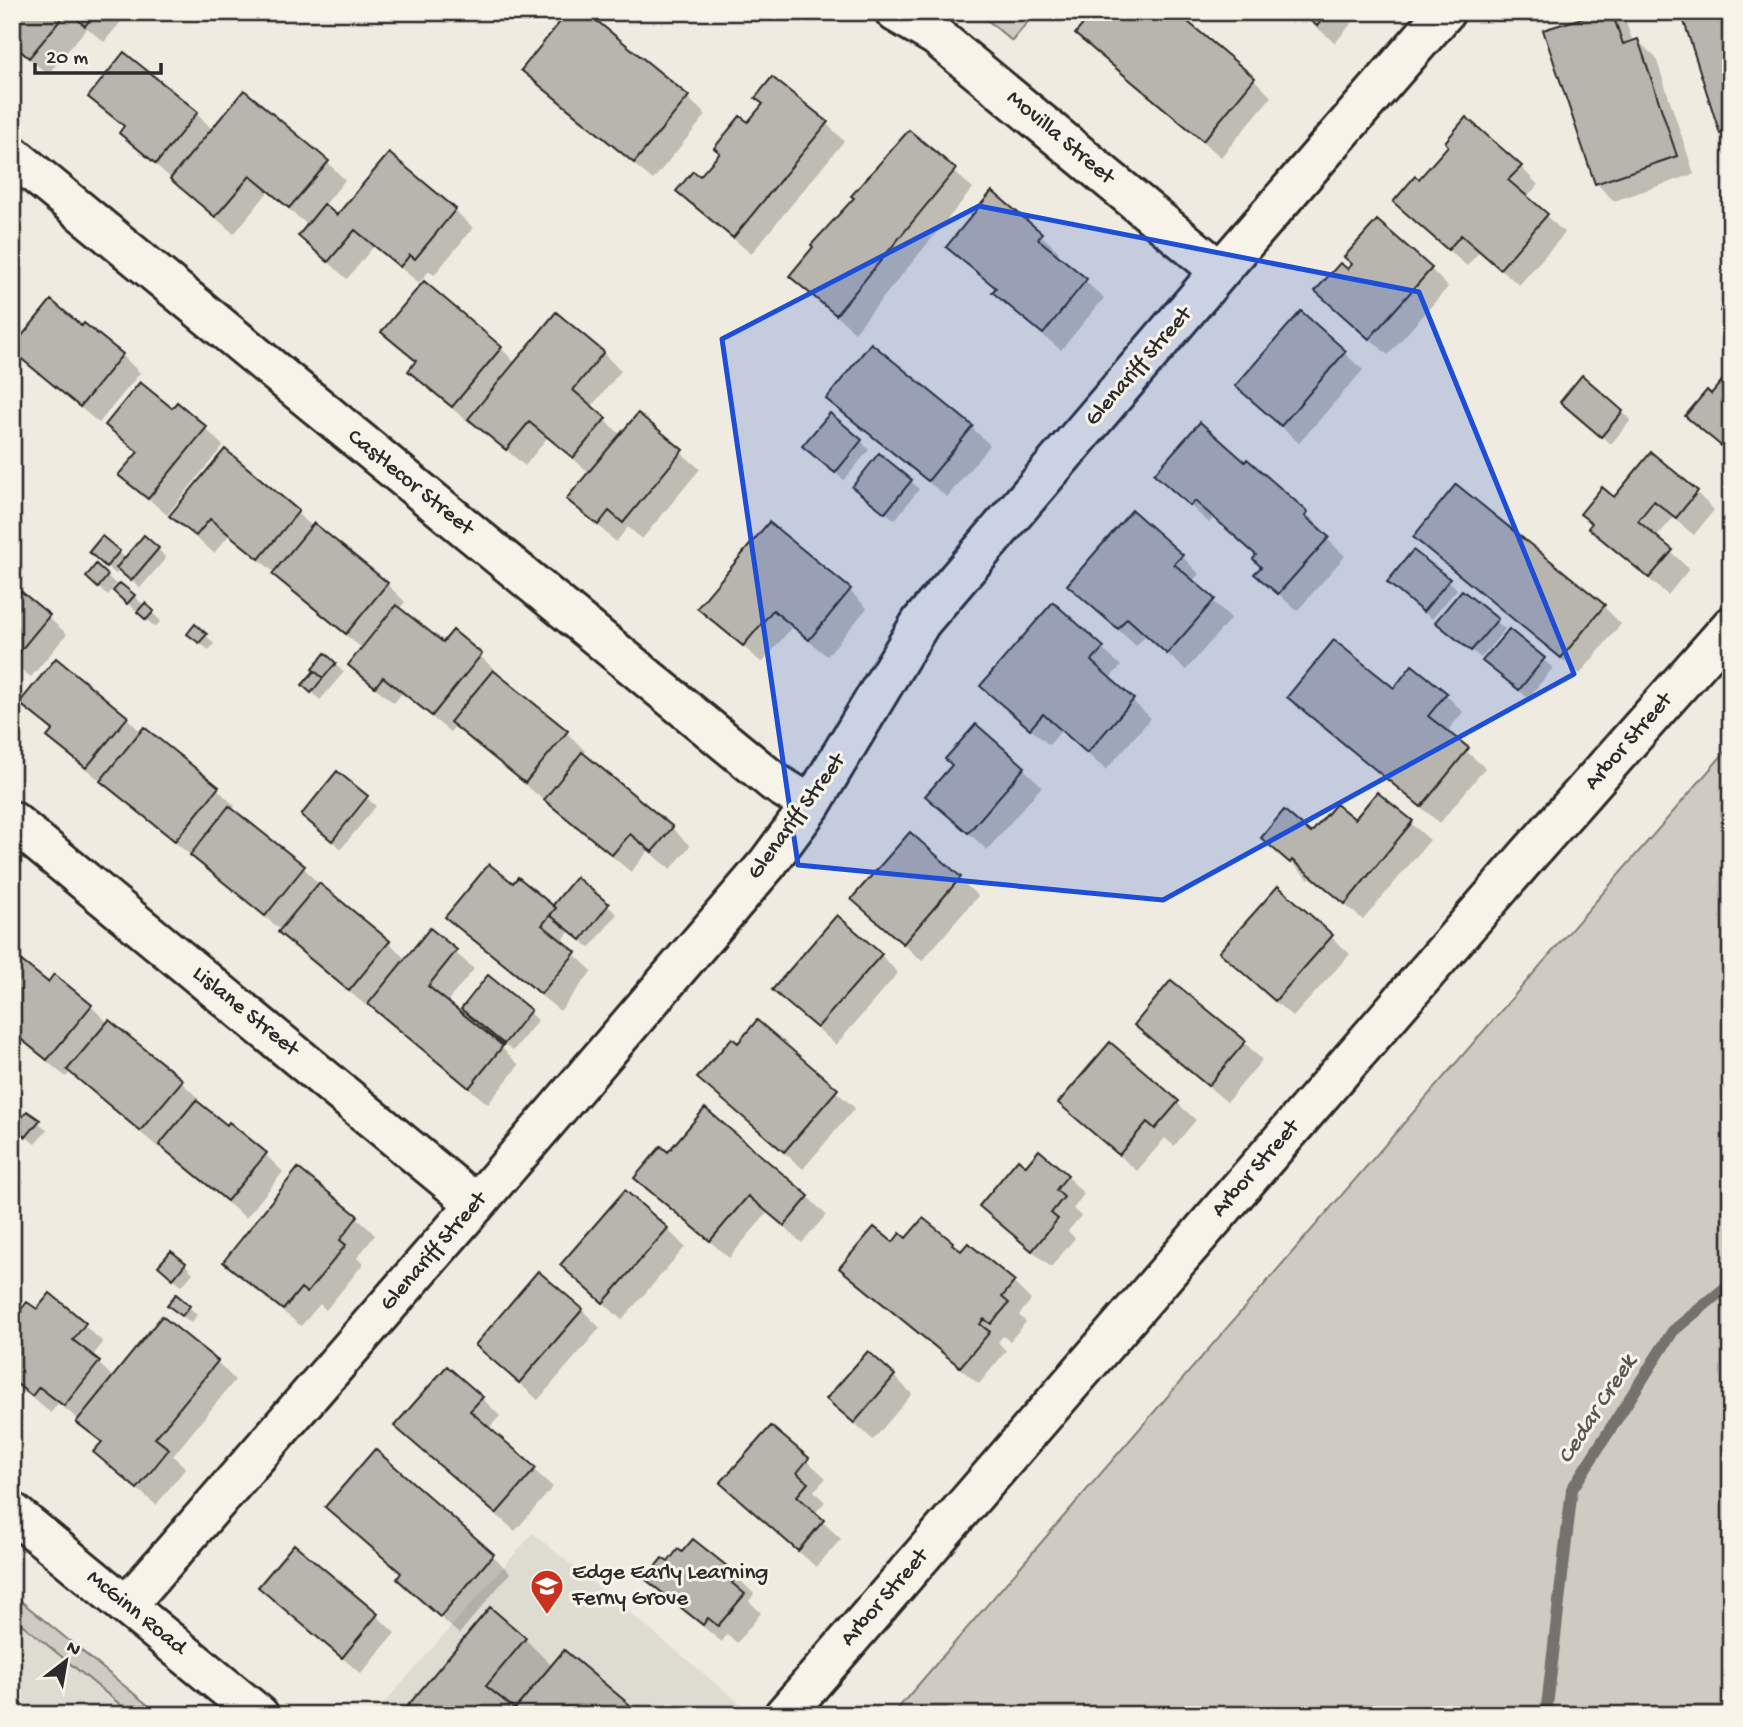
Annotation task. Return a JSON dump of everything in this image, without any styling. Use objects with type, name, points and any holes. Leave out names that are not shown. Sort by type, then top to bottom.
[{"type":"street","name":"Movilla Street","points":[[895,12],[936,36],[1220,271]]},
{"type":"street","name":"Glenariff Street","points":[[127,1606],[768,863],[811,805],[922,622],[1220,271],[1446,12]]},
{"type":"street","name":"Castlecor Street","points":[[12,155],[774,782],[811,805]]},
{"type":"street","name":"Arbor Street","points":[[784,1715],[1493,896],[1731,626]]},
{"type":"street","name":"Lislane Street","points":[[12,821],[476,1204]]},
{"type":"street","name":"McGinn Road","points":[[12,1512],[259,1715]]},
{"type":"highlighted area","points":[[979,206],[1419,292],[1574,674],[1163,900],[798,865],[722,339]]},
{"type":"shaded area","points":[[978,12],[1036,12],[1012,41]]},
{"type":"shaded area","points":[[1731,745],[1731,1715],[892,1715]]},
{"type":"shaded area","name":"Edge Early Learning Ferny Grove","points":[[533,1533],[747,1709],[742,1715],[374,1715]]},
{"type":"shaded area","points":[[12,1594],[160,1715],[12,1715]]},
{"type":"shaded area","points":[[12,1594],[160,1715],[133,1715],[12,1616]]},
{"type":"building","points":[[12,12],[67,12],[29,58],[12,44]]},
{"type":"building","points":[[69,12],[96,12],[85,26]]},
{"type":"building","points":[[568,12],[586,12],[689,96],[634,163],[521,70]]},
{"type":"building","points":[[1093,12],[1176,12],[1255,78],[1203,141],[1075,34]]},
{"type":"building","points":[[1300,12],[1328,12],[1317,26]]},
{"type":"building","points":[[1580,12],[1612,12],[1623,44],[1638,39],[1677,156],[1595,184],[1543,30],[1582,18]]},
{"type":"building","points":[[1681,12],[1731,12],[1731,130],[1720,134]]},
{"type":"building","points":[[124,52],[198,112],[156,164],[119,133],[124,126],[88,97]]},
{"type":"building","points":[[772,77],[828,122],[733,238],[676,191],[693,171],[700,176],[720,153],[714,148],[740,116],[748,122],[763,104],[755,98]]},
{"type":"building","points":[[244,90],[329,161],[289,208],[250,176],[215,217],[170,179]]},
{"type":"building","points":[[1466,117],[1522,166],[1508,180],[1548,214],[1500,269],[1461,235],[1448,250],[1393,202],[1415,176],[1419,179],[1448,146],[1445,142]]},
{"type":"building","points":[[909,130],[956,169],[836,315],[789,276],[813,247],[811,245],[854,198],[851,196]]},
{"type":"building","points":[[389,153],[456,209],[415,259],[410,255],[400,267],[355,230],[328,262],[298,236],[324,204],[337,215]]},
{"type":"building","points":[[992,191],[1042,233],[1038,239],[1087,279],[1043,334],[992,292],[996,288],[946,247]]},
{"type":"building","points":[[1377,220],[1432,268],[1369,339],[1315,291],[1340,263],[1348,269],[1352,264],[1344,257]]},
{"type":"building","points":[[424,281],[502,347],[452,407],[408,371],[416,361],[381,332]]},
{"type":"building","points":[[1731,298],[1731,320],[1720,311]]},
{"type":"building","points":[[51,300],[82,326],[84,323],[123,354],[80,407],[12,351]]},
{"type":"building","points":[[1301,311],[1346,351],[1281,426],[1235,386]]},
{"type":"building","points":[[556,312],[604,352],[573,390],[606,418],[573,458],[529,422],[506,450],[468,419]]},
{"type":"building","points":[[871,343],[973,426],[928,481],[826,399]]},
{"type":"building","points":[[1582,375],[1623,411],[1601,437],[1560,402]]},
{"type":"building","points":[[1726,376],[1731,380],[1731,454],[1685,416],[1707,390],[1711,394]]},
{"type":"building","points":[[140,382],[172,408],[177,402],[207,427],[148,499],[118,475],[138,452],[105,425]]},
{"type":"building","points":[[638,413],[683,450],[623,523],[609,511],[598,525],[566,499]]},
{"type":"building","points":[[830,413],[862,440],[835,473],[802,446]]},
{"type":"building","points":[[1200,422],[1308,512],[1305,516],[1329,537],[1278,594],[1254,574],[1261,567],[1253,559],[1256,555],[1195,501],[1190,506],[1154,474]]},
{"type":"building","points":[[225,449],[299,511],[259,559],[210,519],[196,536],[169,516]]},
{"type":"building","points":[[1651,452],[1698,491],[1676,518],[1654,501],[1638,521],[1673,550],[1649,578],[1588,528],[1592,523],[1580,514],[1602,487],[1614,497]]},
{"type":"building","points":[[879,453],[912,480],[885,513],[852,487]]},
{"type":"building","points":[[1456,484],[1605,605],[1561,658],[1413,537]]},
{"type":"building","points":[[1132,510],[1183,555],[1174,564],[1215,599],[1167,654],[1127,618],[1118,629],[1067,585]]},
{"type":"building","points":[[769,522],[851,589],[809,640],[773,610],[743,646],[697,608]]},
{"type":"building","points":[[314,523],[388,583],[346,634],[272,574]]},
{"type":"building","points":[[144,535],[159,548],[131,581],[116,568]]},
{"type":"building","points":[[102,536],[120,551],[106,567],[89,552]]},
{"type":"building","points":[[1413,550],[1450,579],[1423,612],[1387,582]]},
{"type":"building","points":[[96,564],[108,575],[98,588],[86,577]]},
{"type":"building","points":[[120,583],[135,595],[127,604],[113,591]]},
{"type":"building","points":[[12,584],[50,615],[12,661]]},
{"type":"building","points":[[1462,590],[1498,619],[1471,651],[1435,622]]},
{"type":"building","points":[[1053,602],[1104,647],[1091,661],[1134,699],[1087,753],[1043,714],[1030,729],[980,686]]},
{"type":"building","points":[[145,603],[154,611],[146,620],[137,612]]},
{"type":"building","points":[[396,605],[443,642],[453,630],[482,654],[432,716],[383,677],[375,687],[348,665]]},
{"type":"building","points":[[195,624],[207,634],[199,643],[187,634]]},
{"type":"building","points":[[1509,629],[1545,658],[1519,690],[1482,661]]},
{"type":"building","points":[[1334,640],[1394,688],[1412,665],[1447,693],[1428,716],[1469,748],[1421,807],[1287,697]]},
{"type":"building","points":[[325,653],[336,663],[323,678],[312,669]]},
{"type":"building","points":[[56,658],[128,717],[86,768],[47,737],[53,730],[19,703]]},
{"type":"building","points":[[493,670],[568,731],[525,783],[450,722]]},
{"type":"building","points":[[314,671],[323,678],[311,693],[302,685]]},
{"type":"building","points":[[976,724],[1025,767],[968,833],[925,796],[952,765],[945,759]]},
{"type":"building","points":[[144,727],[219,787],[175,841],[100,781]]},
{"type":"building","points":[[582,752],[673,827],[652,852],[630,834],[612,855],[544,800]]},
{"type":"building","points":[[337,771],[368,796],[332,841],[301,815]]},
{"type":"building","points":[[1377,792],[1413,821],[1345,904],[1261,838],[1284,810],[1311,833],[1336,804],[1355,819]]},
{"type":"building","points":[[229,806],[305,866],[265,916],[190,855]]},
{"type":"building","points":[[910,832],[961,877],[903,944],[851,899]]},
{"type":"building","points":[[489,864],[513,883],[518,877],[556,908],[542,925],[576,952],[541,994],[445,917]]},
{"type":"building","points":[[576,877],[609,904],[581,940],[550,915],[556,908],[553,905]]},
{"type":"building","points":[[319,883],[390,941],[349,991],[278,932]]},
{"type":"building","points":[[1278,886],[1333,935],[1275,1001],[1219,952]]},
{"type":"building","points":[[837,915],[882,954],[817,1028],[772,990]]},
{"type":"building","points":[[430,928],[457,950],[428,986],[503,1046],[469,1088],[368,1004]]},
{"type":"building","points":[[14,955],[48,982],[54,974],[92,1005],[47,1060],[12,1032]]},
{"type":"building","points":[[488,975],[531,1010],[504,1044],[461,1009]]},
{"type":"building","points":[[1171,980],[1246,1041],[1208,1086],[1134,1025]]},
{"type":"building","points":[[109,1020],[183,1080],[140,1131],[67,1070]]},
{"type":"building","points":[[757,1020],[838,1089],[784,1152],[697,1078],[732,1038],[738,1043]]},
{"type":"building","points":[[1110,1042],[1179,1101],[1155,1129],[1147,1122],[1119,1155],[1058,1103]]},
{"type":"building","points":[[196,1100],[227,1125],[229,1122],[267,1153],[227,1201],[159,1145]]},
{"type":"building","points":[[705,1108],[809,1196],[784,1226],[748,1196],[710,1241],[634,1178],[661,1146],[668,1152]]},
{"type":"building","points":[[27,1111],[40,1120],[26,1137],[14,1127]]},
{"type":"building","points":[[1039,1150],[1068,1175],[1056,1190],[1064,1197],[1051,1213],[1058,1219],[1032,1251],[979,1206],[1018,1159],[1026,1166]]},
{"type":"building","points":[[298,1168],[358,1216],[340,1240],[346,1245],[307,1293],[301,1288],[283,1310],[223,1262]]},
{"type":"building","points":[[625,1190],[668,1228],[603,1303],[560,1265]]},
{"type":"building","points":[[923,1218],[961,1251],[968,1243],[1015,1281],[1002,1297],[1009,1303],[991,1324],[984,1319],[980,1324],[990,1332],[960,1367],[839,1268],[874,1227],[893,1242],[900,1233],[906,1238]]},
{"type":"building","points":[[171,1251],[186,1263],[173,1279],[158,1266]]},
{"type":"building","points":[[538,1271],[583,1309],[519,1383],[475,1345]]},
{"type":"building","points":[[50,1293],[86,1323],[73,1340],[100,1361],[64,1406],[39,1387],[32,1396],[12,1380],[12,1321],[27,1302],[37,1309]]},
{"type":"building","points":[[176,1294],[190,1306],[182,1316],[167,1305]]},
{"type":"building","points":[[162,1316],[218,1361],[155,1438],[169,1449],[137,1489],[93,1452],[102,1442],[76,1422]]},
{"type":"building","points":[[868,1351],[895,1375],[854,1423],[826,1399]]},
{"type":"building","points":[[447,1366],[483,1397],[470,1411],[536,1468],[496,1514],[394,1426]]},
{"type":"building","points":[[771,1426],[809,1458],[797,1473],[808,1483],[797,1496],[824,1520],[798,1551],[720,1483]]},
{"type":"building","points":[[375,1449],[494,1554],[440,1617],[397,1579],[401,1573],[325,1507]]},
{"type":"building","points":[[693,1539],[738,1575],[732,1583],[745,1594],[718,1626],[708,1618],[703,1625],[645,1579],[662,1558],[668,1562],[678,1549],[682,1552]]},
{"type":"building","points":[[294,1544],[378,1614],[342,1658],[258,1587]]},
{"type":"building","points":[[490,1607],[526,1638],[486,1686],[515,1709],[564,1650],[642,1715],[400,1715]]},
{"type":"waterway","name":"Cedar Creek","points":[[1546,1715],[1572,1489],[1673,1331],[1731,1283]]},
{"type":"place","name":"Edge Early Learning Ferny Grove","points":[[547,1616]]}]
